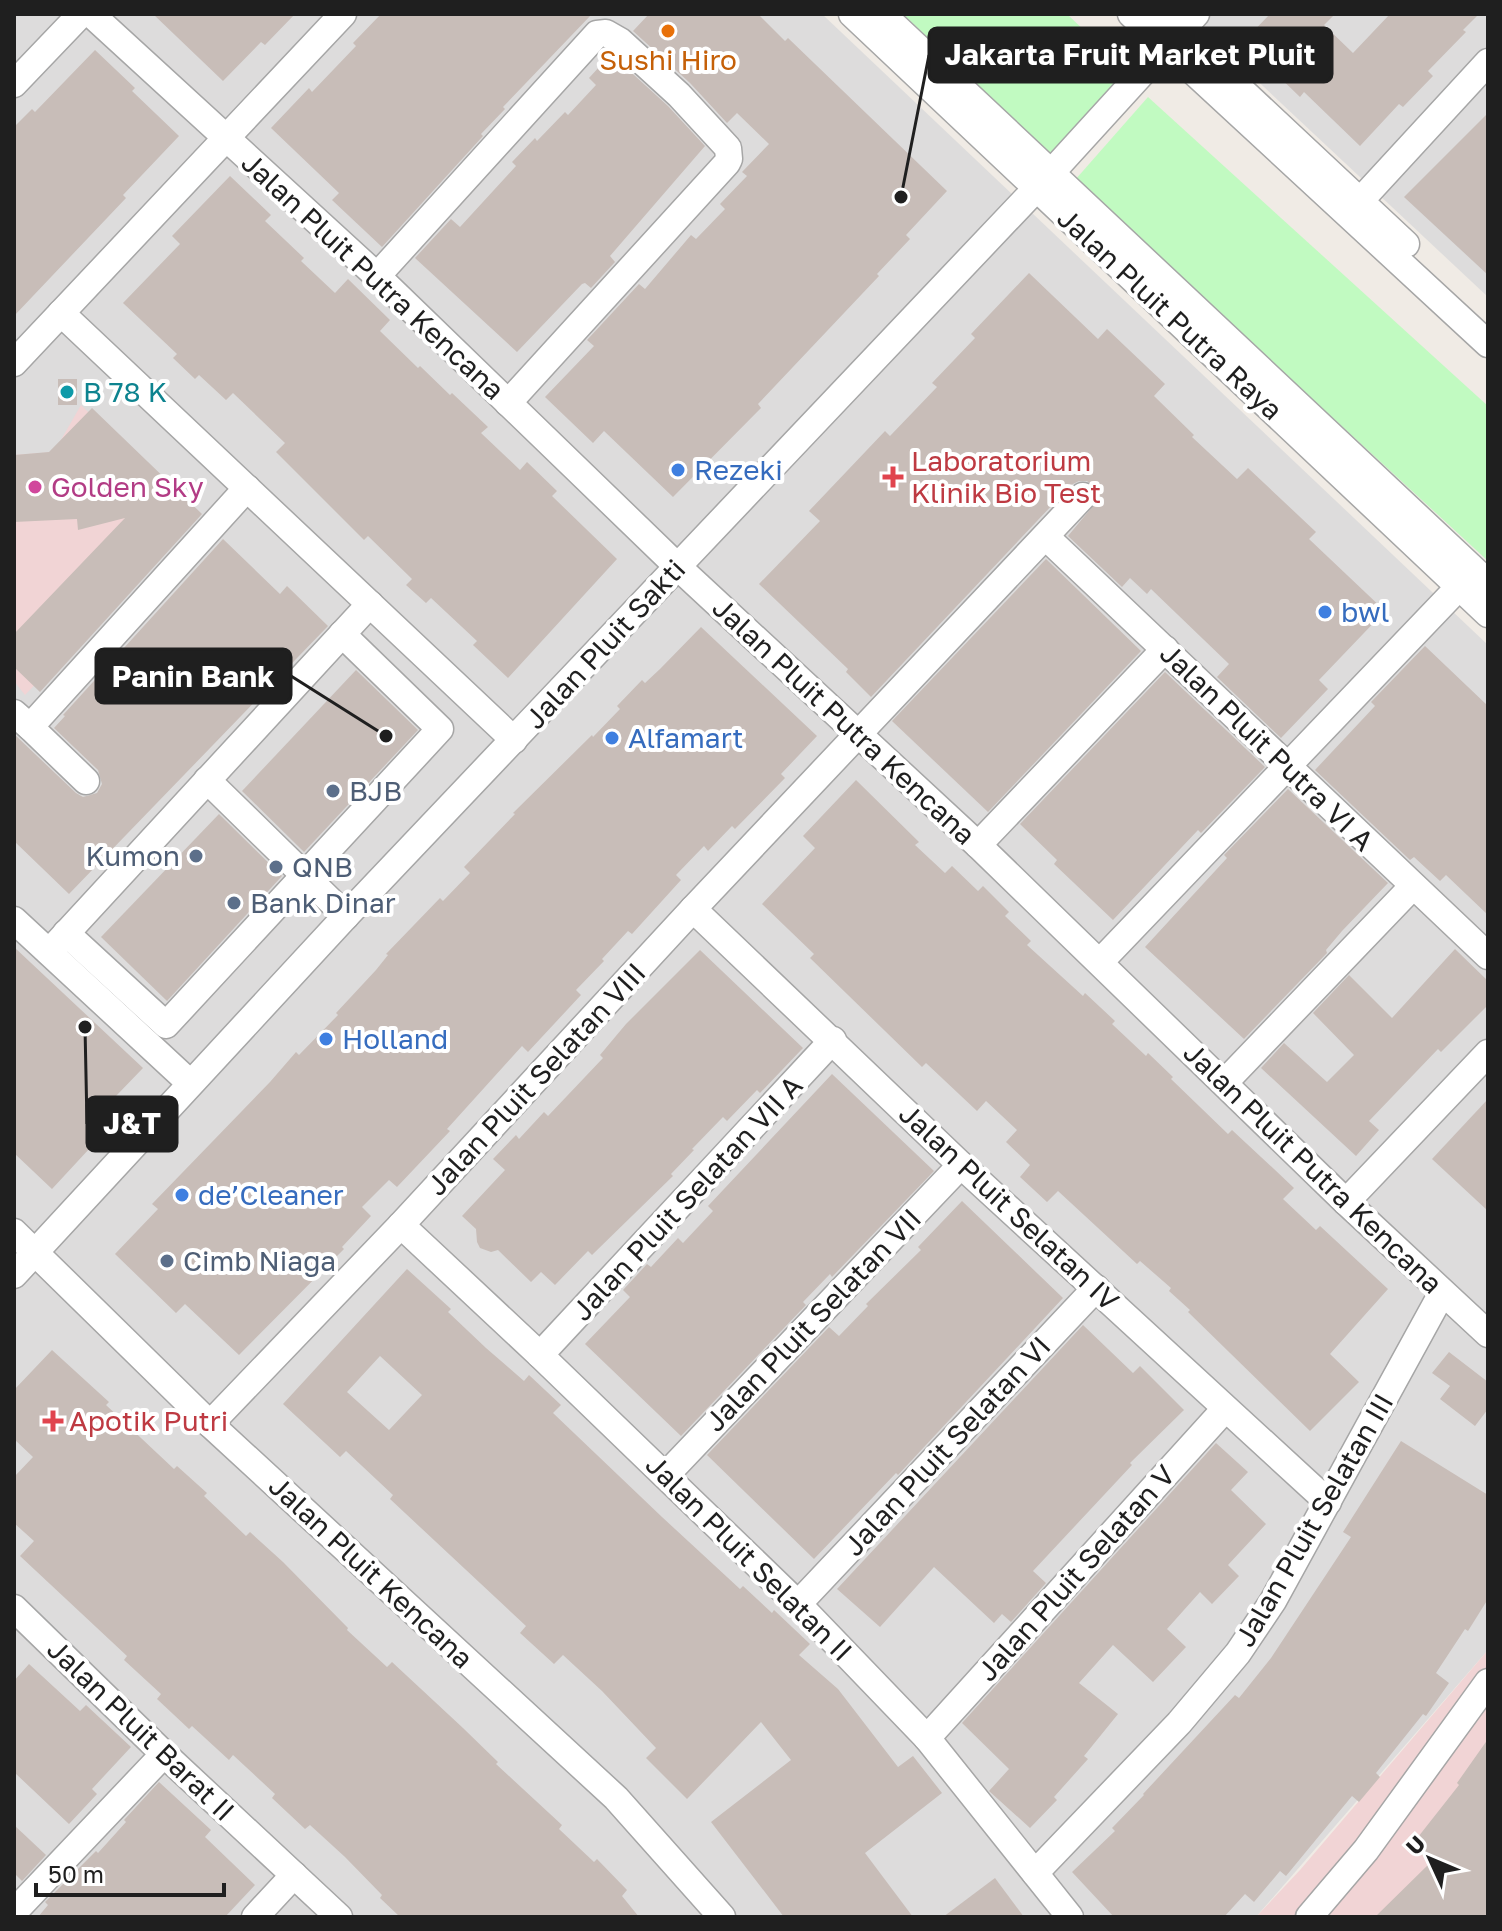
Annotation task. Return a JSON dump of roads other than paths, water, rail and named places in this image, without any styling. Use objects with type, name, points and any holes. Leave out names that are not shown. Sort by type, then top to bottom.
[{"type":"street","points":[[14,84],[81,14]]},
{"type":"street","name":"Jalan Pluit Putra Kencana","points":[[91,14],[377,276],[678,567],[978,845],[1346,1202],[1488,1334]]},
{"type":"street","points":[[14,363],[343,14]]},
{"type":"street","name":"Jalan Pluit Putra Raya","points":[[852,14],[1043,181],[1488,614]]},
{"type":"street","points":[[882,14],[1043,181],[1488,583]]},
{"type":"street","points":[[1131,14],[1175,27],[1488,322]]},
{"type":"street","points":[[1175,27],[1488,344]]},
{"type":"street","name":"Jalan Pluit Sakti","points":[[14,1275],[346,916],[1043,181],[1136,78],[1175,27]]},
{"type":"street","points":[[377,276],[597,34],[606,33],[629,50],[679,95],[728,148],[729,159],[508,403]]},
{"type":"street","points":[[1360,201],[1488,62]]},
{"type":"street","points":[[61,313],[514,740]]},
{"type":"street","points":[[86,781],[22,720],[247,488]]},
{"type":"street","name":"Jalan Pluit Selatan VIII","points":[[210,1424],[401,1225],[693,909],[1083,496]]},
{"type":"street","name":"Jalan Pluit Putra VI A","points":[[1046,537],[1488,956]]},
{"type":"street","points":[[1100,962],[1459,587]]},
{"type":"street","points":[[57,942],[370,604]]},
{"type":"street","points":[[14,920],[57,942],[166,1025],[440,729],[342,634]]},
{"type":"street","points":[[978,845],[1165,649]]},
{"type":"street","points":[[207,780],[346,916]]},
{"type":"street","points":[[1225,1082],[1413,886]]},
{"type":"street","name":"Jalan Pluit Selatan IV","points":[[693,909],[961,1165],[1328,1502]]},
{"type":"street","points":[[57,942],[190,1083]]},
{"type":"street","name":"Jalan Pluit Selatan VII A","points":[[540,1355],[833,1040]]},
{"type":"street","points":[[1346,1202],[1488,1053]]},
{"type":"street","name":"Jalan Pluit Selatan VII","points":[[666,1475],[961,1165]]},
{"type":"street","name":"Jalan Pluit Selatan II","points":[[401,1225],[798,1604],[927,1738],[1070,1917]]},
{"type":"street","name":"Jalan Pluit Kencana","points":[[14,1232],[210,1424],[616,1798],[722,1917]]},
{"type":"street","name":"Jalan Pluit Selatan VI","points":[[798,1604],[1096,1288]]},
{"type":"street","name":"Jalan Pluit Selatan III","points":[[1035,1873],[1179,1723],[1238,1653],[1273,1601],[1442,1293]]},
{"type":"street","name":"Jalan Pluit Selatan V","points":[[927,1738],[1225,1409]]},
{"type":"street","name":"Jalan Pluit Barat II","points":[[20,1625],[339,1917]]},
{"type":"street","points":[[1309,1917],[1366,1850],[1488,1682]]},
{"type":"street","points":[[14,1912],[164,1754]]},
{"type":"street","points":[[255,1917],[294,1875]]},
{"type":"place","name":"Sushi Hiro","points":[[668,31]]},
{"type":"place","name":"Jakarta Fruit Market Pluit","points":[[901,197]]},
{"type":"place","name":"B 78 K","points":[[67,392]]},
{"type":"place","name":"Rezeki","points":[[678,470]]},
{"type":"place","name":"Laboratorium Klinik Bio Test","points":[[893,477]]},
{"type":"place","name":"Golden Sky","points":[[35,487]]},
{"type":"place","name":"bwl","points":[[1325,612]]},
{"type":"place","name":"Panin Bank","points":[[386,736]]},
{"type":"place","name":"Alfamart","points":[[612,738]]},
{"type":"place","name":"BJB","points":[[333,791]]},
{"type":"place","name":"Kumon","points":[[196,856]]},
{"type":"place","name":"QNB","points":[[276,867]]},
{"type":"place","name":"Bank Dinar","points":[[234,903]]},
{"type":"place","name":"J&T","points":[[85,1027]]},
{"type":"place","name":"Holland","points":[[326,1039]]},
{"type":"place","name":"de’Cleaner","points":[[182,1195]]},
{"type":"place","name":"Cimb Niaga","points":[[167,1261]]},
{"type":"place","name":"Apotik Putri","points":[[53,1421]]}]
